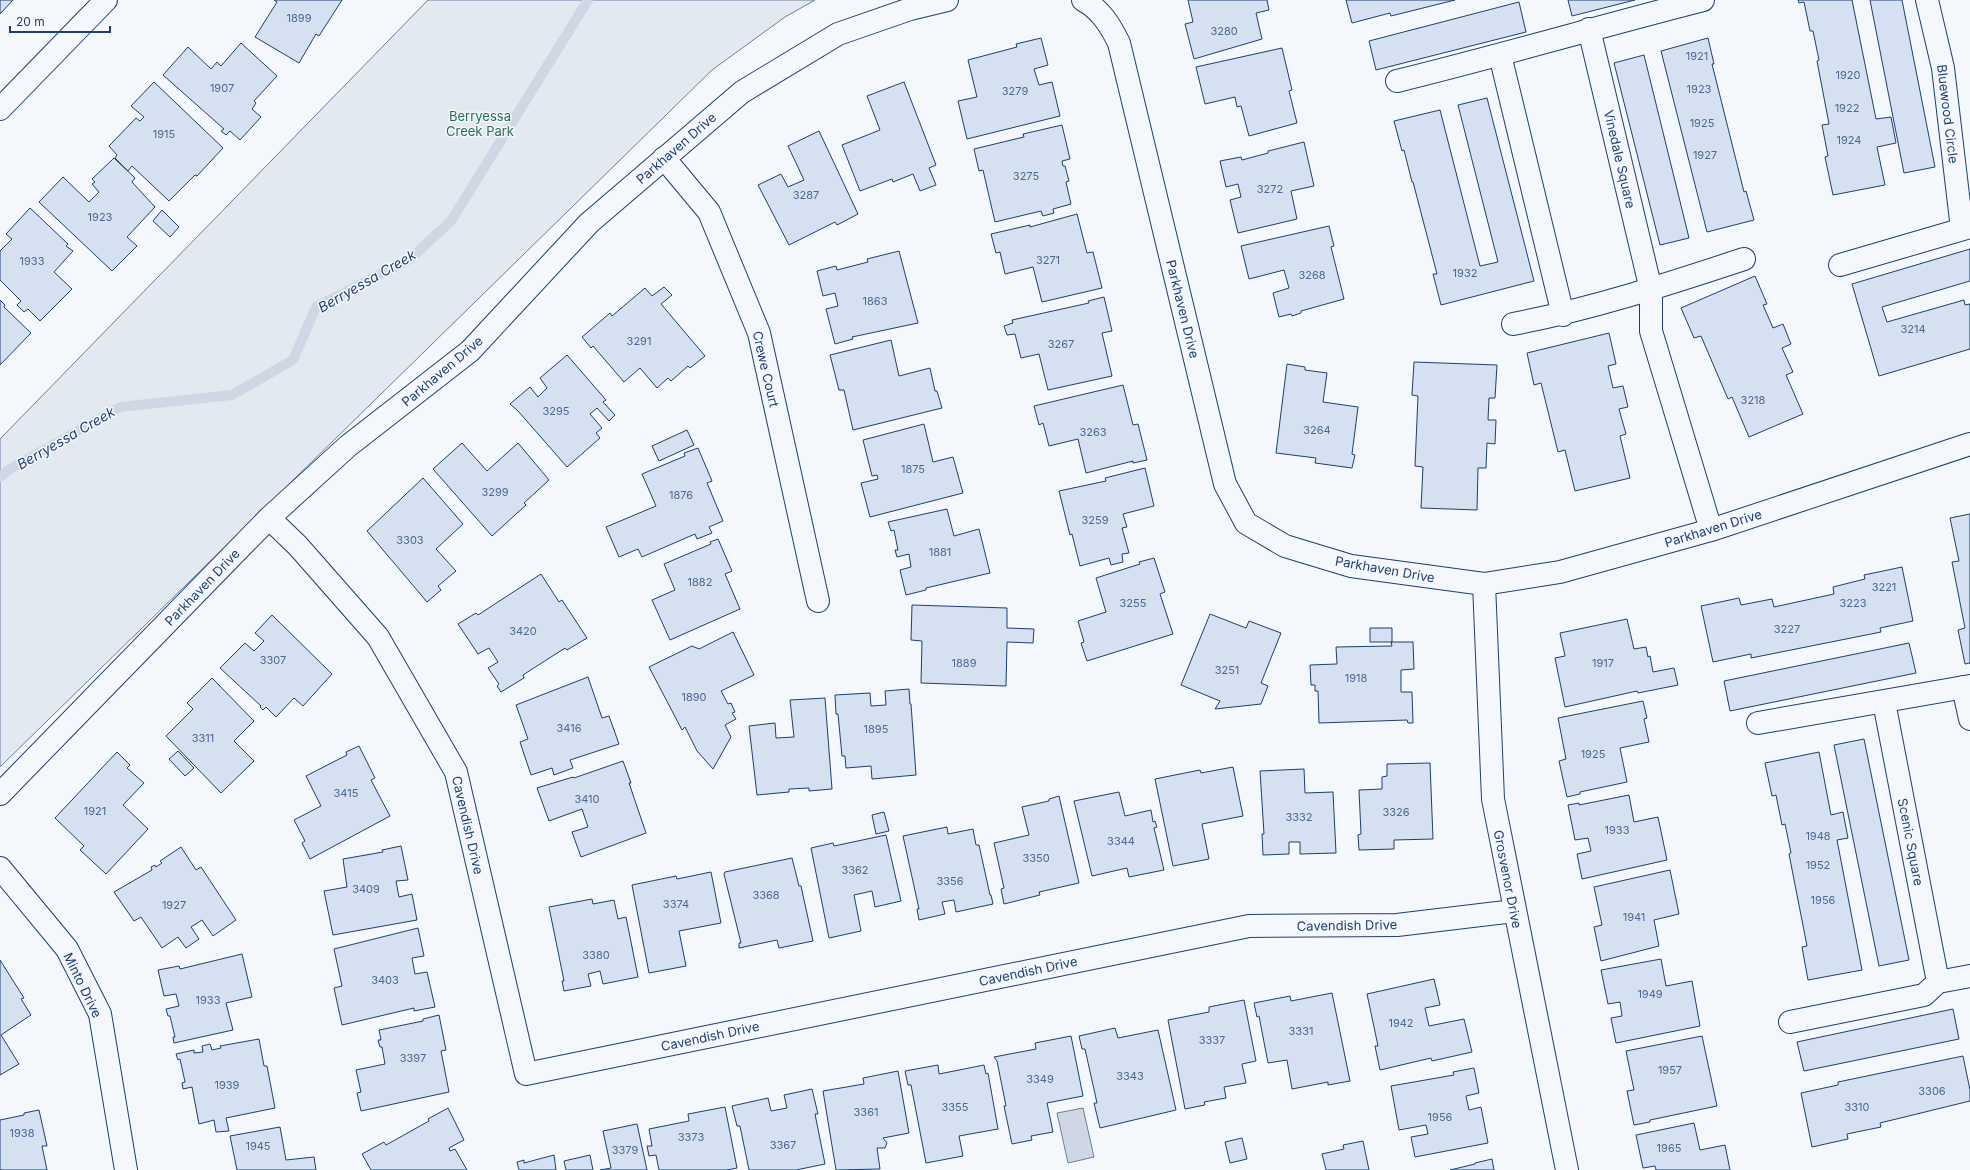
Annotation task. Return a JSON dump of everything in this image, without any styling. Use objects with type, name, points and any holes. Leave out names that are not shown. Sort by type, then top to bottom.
[{"type":"street","points":[[0,109],[106,0]]},
{"type":"street","name":"Parkhaven Drive","points":[[0,794],[269,518],[348,446],[470,351],[589,223],[742,92],[838,34],[910,9],[947,0]]},
{"type":"street","name":"Parkhaven Drive","points":[[1083,0],[1092,5],[1108,22],[1118,43],[1225,484],[1246,523],[1285,546],[1351,566],[1484,584],[1560,572],[1711,530],[1970,444]]},
{"type":"street","points":[[1397,81],[1500,55],[1589,29],[1703,0]]},
{"type":"street","name":"Bluewood Circle","points":[[1840,265],[1966,228],[1943,68],[1927,0]]},
{"type":"street","name":"Vinedale Square","points":[[1589,29],[1651,290],[1651,331],[1711,530]]},
{"type":"street","points":[[1500,55],[1563,315]]},
{"type":"street","name":"Crewe Court","points":[[664,158],[709,212],[759,333],[818,601]]},
{"type":"street","points":[[1512,324],[1563,315],[1651,290],[1744,259]]},
{"type":"street","name":"Cavendish Drive","points":[[269,518],[298,546],[378,637],[456,772],[526,1074],[1249,926],[1396,925],[1514,911]]},
{"type":"street","name":"Grosvenor Drive","points":[[1484,584],[1492,799],[1567,1170]]},
{"type":"street","points":[[1758,723],[1884,702],[1967,686],[1970,720]]},
{"type":"street","name":"Scenic Square","points":[[1884,702],[1938,982]]},
{"type":"street","name":"Minto Drive","points":[[0,868],[67,949],[100,1014],[126,1170]]},
{"type":"street","points":[[1790,1022],[1924,995],[1938,982],[1970,976]]},
{"type":"green space","name":"Berryessa Creek Park","points":[[428,0],[815,0],[785,17],[712,70],[0,767],[0,439]]},
{"type":"shaded area","points":[[1083,1108],[1094,1157],[1068,1163],[1057,1113]]},
{"type":"building","points":[[0,0],[13,0],[0,14]]},
{"type":"building","points":[[274,0],[342,0],[319,36],[316,34],[299,63],[255,37],[277,2]]},
{"type":"building","points":[[1188,0],[1267,0],[1269,10],[1256,13],[1262,39],[1194,59],[1185,24],[1193,22]]},
{"type":"building","points":[[1346,0],[1455,0],[1391,16],[1390,13],[1352,23]]},
{"type":"building","points":[[1568,0],[1635,0],[1572,16]]},
{"type":"building","points":[[1798,0],[1852,0],[1876,119],[1891,117],[1896,143],[1877,147],[1885,185],[1833,195],[1825,157],[1828,156],[1822,125],[1829,124],[1817,61],[1819,60],[1813,31],[1810,31],[1804,2],[1799,3]]},
{"type":"building","points":[[1870,0],[1902,0],[1935,167],[1904,173]]},
{"type":"building","points":[[1519,2],[1526,32],[1376,70],[1369,41]]},
{"type":"building","points":[[1041,38],[1048,65],[1034,69],[1039,85],[1052,82],[1060,116],[967,139],[958,101],[977,97],[968,60],[1017,47],[1016,44]]},
{"type":"building","points":[[1708,38],[1714,64],[1712,64],[1744,192],[1746,191],[1754,220],[1707,232],[1661,51]]},
{"type":"building","points":[[241,43],[277,76],[254,101],[256,103],[252,109],[261,117],[240,140],[230,131],[226,135],[221,131],[224,129],[163,75],[188,47],[211,69],[217,62],[221,66]]},
{"type":"building","points":[[1282,48],[1292,90],[1289,91],[1297,123],[1249,136],[1241,106],[1237,107],[1235,97],[1205,104],[1196,67]]},
{"type":"building","points":[[1644,55],[1689,238],[1660,245],[1614,63]]},
{"type":"building","points":[[154,82],[223,148],[197,176],[195,175],[169,201],[132,166],[128,171],[115,158],[117,155],[109,146],[136,118],[140,121],[144,117],[131,106]]},
{"type":"building","points":[[904,82],[936,165],[929,168],[936,185],[920,191],[913,174],[893,182],[892,179],[860,191],[842,145],[880,130],[867,96]]},
{"type":"building","points":[[1487,98],[1534,281],[1441,305],[1433,274],[1437,274],[1413,182],[1404,150],[1402,151],[1394,121],[1440,110],[1480,266],[1498,262],[1458,105]]},
{"type":"building","points":[[1062,125],[1070,159],[1062,161],[1069,181],[1066,182],[1071,204],[1053,209],[1054,213],[1043,216],[1041,211],[995,222],[983,170],[979,171],[974,149],[1024,137],[1023,134]]},
{"type":"building","points":[[819,131],[858,214],[837,225],[835,222],[789,245],[758,185],[781,174],[788,187],[804,180],[788,146]]},
{"type":"building","points":[[1304,142],[1314,186],[1291,191],[1297,219],[1238,233],[1230,200],[1241,197],[1238,184],[1226,187],[1220,161],[1241,157],[1242,160],[1268,153],[1268,151]]},
{"type":"building","points":[[114,158],[135,178],[132,182],[155,207],[127,237],[137,246],[112,271],[39,202],[63,177],[89,202],[99,192],[92,184],[95,182],[92,179]]},
{"type":"building","points":[[30,208],[68,244],[66,246],[73,251],[54,272],[72,289],[40,321],[28,309],[24,312],[17,305],[21,301],[0,280],[0,251],[12,239],[6,234]]},
{"type":"building","points":[[162,210],[179,227],[170,237],[153,221]]},
{"type":"building","points":[[1077,214],[1087,253],[1093,252],[1102,288],[1042,302],[1033,267],[1005,274],[1000,252],[996,253],[991,234],[1030,225],[1030,227]]},
{"type":"building","points":[[1329,226],[1334,246],[1331,247],[1344,299],[1301,311],[1301,313],[1292,316],[1291,314],[1279,317],[1273,293],[1289,288],[1284,270],[1249,279],[1241,246]]},
{"type":"building","points":[[1970,249],[1970,281],[1882,307],[1887,322],[1964,300],[1965,305],[1970,304],[1970,349],[1879,376],[1852,284]]},
{"type":"building","points":[[899,251],[918,323],[852,337],[853,339],[835,344],[826,309],[838,306],[835,293],[823,296],[817,271],[836,266],[837,270],[868,262],[867,259]]},
{"type":"building","points":[[1755,276],[1767,304],[1763,305],[1773,328],[1783,324],[1791,344],[1782,348],[1793,372],[1786,375],[1803,414],[1749,437],[1732,397],[1728,399],[1701,336],[1694,338],[1681,308]]},
{"type":"building","points":[[664,287],[672,295],[661,304],[705,356],[690,368],[688,366],[671,381],[668,378],[657,388],[640,368],[624,382],[593,346],[591,348],[582,337],[610,313],[612,316],[645,288],[652,296]]},
{"type":"building","points":[[1104,297],[1112,331],[1102,333],[1112,376],[1048,390],[1039,354],[1021,358],[1015,334],[1007,335],[1004,326],[1013,323],[1012,320],[1089,303],[1088,301]]},
{"type":"building","points":[[0,300],[5,305],[4,307],[31,333],[0,365]]},
{"type":"building","points":[[1609,333],[1616,364],[1608,366],[1613,388],[1623,386],[1628,407],[1619,409],[1626,434],[1620,436],[1630,478],[1575,491],[1565,450],[1558,452],[1541,383],[1534,385],[1527,353]]},
{"type":"building","points":[[891,340],[899,376],[930,368],[935,391],[937,391],[942,408],[853,430],[844,390],[839,390],[830,355]]},
{"type":"building","points":[[567,355],[606,400],[603,402],[615,415],[609,421],[597,408],[590,414],[602,428],[596,433],[600,438],[567,467],[518,411],[510,404],[530,387],[538,397],[547,388],[540,378]]},
{"type":"building","points":[[1414,362],[1497,365],[1495,398],[1489,398],[1488,420],[1496,420],[1495,444],[1487,443],[1486,468],[1478,468],[1477,510],[1421,508],[1423,467],[1415,466],[1418,396],[1412,395]]},
{"type":"building","points":[[1287,364],[1305,367],[1305,370],[1327,373],[1323,402],[1358,407],[1352,454],[1355,455],[1352,468],[1315,463],[1316,458],[1276,453]]},
{"type":"building","points":[[1123,385],[1133,425],[1138,424],[1147,460],[1133,463],[1133,461],[1086,473],[1078,439],[1049,446],[1043,423],[1039,425],[1034,406]]},
{"type":"building","points":[[924,424],[933,462],[953,457],[963,493],[870,517],[861,483],[878,479],[877,475],[872,476],[863,440]]},
{"type":"building","points":[[687,430],[694,445],[659,461],[652,446]]},
{"type":"building","points":[[462,443],[487,471],[518,443],[549,480],[524,503],[526,505],[492,536],[433,469]]},
{"type":"building","points":[[698,448],[712,481],[707,483],[723,521],[709,527],[712,533],[697,539],[695,534],[642,557],[638,549],[619,557],[606,527],[656,506],[642,474],[685,456],[684,453]]},
{"type":"building","points":[[1145,468],[1154,506],[1123,514],[1127,527],[1122,528],[1129,553],[1122,554],[1123,562],[1111,565],[1109,558],[1080,566],[1072,534],[1070,535],[1059,491],[1106,481],[1105,478]]},
{"type":"building","points":[[423,478],[463,524],[436,549],[456,571],[438,586],[441,590],[427,602],[367,531]]},
{"type":"building","points":[[947,509],[954,536],[979,529],[990,573],[926,588],[926,590],[906,595],[900,570],[911,567],[909,554],[897,557],[895,550],[898,550],[894,530],[891,531],[888,522]]},
{"type":"building","points":[[1970,514],[1970,663],[1965,664],[1958,630],[1965,628],[1952,562],[1959,561],[1950,518]]},
{"type":"building","points":[[718,539],[732,571],[725,574],[740,609],[670,640],[652,600],[675,590],[664,564],[711,544],[710,542]]},
{"type":"building","points":[[1154,558],[1165,592],[1160,594],[1173,634],[1087,661],[1081,643],[1084,642],[1078,621],[1106,612],[1096,578]]},
{"type":"building","points":[[1902,567],[1913,621],[1880,628],[1881,632],[1751,658],[1751,654],[1713,662],[1701,606],[1739,598],[1741,605],[1772,599],[1774,607],[1834,594],[1833,587],[1865,579],[1864,575]]},
{"type":"building","points":[[541,574],[559,602],[562,600],[587,638],[567,650],[565,648],[523,675],[524,678],[501,692],[497,686],[499,684],[488,668],[498,662],[489,648],[478,654],[458,624],[476,613],[478,615]]},
{"type":"building","points":[[912,605],[1007,608],[1007,628],[1034,629],[1033,643],[1007,642],[1006,686],[921,683],[922,641],[911,640]]},
{"type":"building","points":[[1210,614],[1246,628],[1249,621],[1281,633],[1261,683],[1268,686],[1261,704],[1215,709],[1220,701],[1181,685]]},
{"type":"building","points":[[272,615],[332,674],[303,706],[294,698],[276,717],[266,707],[263,710],[260,707],[261,706],[220,668],[245,643],[254,651],[264,641],[255,633]]},
{"type":"building","points":[[1627,619],[1634,649],[1646,647],[1648,657],[1650,656],[1653,672],[1674,668],[1678,685],[1638,693],[1637,691],[1565,707],[1555,658],[1565,656],[1560,633]]},
{"type":"building","points":[[1370,628],[1392,628],[1392,642],[1370,642]]},
{"type":"building","points":[[733,632],[754,675],[721,691],[728,704],[731,703],[735,712],[732,713],[736,719],[725,725],[731,737],[713,769],[697,751],[685,727],[682,730],[649,667],[692,646],[699,649]]},
{"type":"building","points":[[1391,642],[1413,642],[1414,669],[1401,670],[1401,692],[1412,692],[1413,723],[1408,723],[1407,720],[1319,723],[1318,691],[1315,691],[1315,685],[1311,685],[1310,665],[1337,664],[1336,647],[1392,646]]},
{"type":"building","points":[[1909,643],[1916,673],[1730,711],[1724,681]]},
{"type":"building","points":[[588,677],[602,718],[609,716],[619,744],[570,760],[573,768],[554,775],[552,768],[531,775],[520,742],[528,739],[516,705]]},
{"type":"building","points":[[212,678],[254,721],[234,741],[254,761],[221,793],[166,736],[193,709],[187,703]]},
{"type":"building","points":[[909,689],[916,775],[872,779],[871,766],[846,768],[845,756],[842,756],[835,695],[870,693],[871,706],[886,705],[885,691]]},
{"type":"building","points":[[825,698],[832,789],[809,791],[809,788],[789,789],[789,792],[757,795],[749,726],[775,723],[776,738],[794,737],[790,700]]},
{"type":"building","points":[[1643,701],[1647,718],[1644,719],[1649,742],[1620,748],[1627,782],[1580,792],[1580,794],[1567,797],[1559,761],[1566,759],[1558,718]]},
{"type":"building","points":[[1864,739],[1909,960],[1879,966],[1834,745]]},
{"type":"building","points":[[359,746],[375,778],[371,780],[390,816],[310,859],[302,843],[305,841],[294,820],[321,806],[306,776],[347,755],[346,752]]},
{"type":"building","points":[[178,751],[194,768],[185,776],[169,759]]},
{"type":"building","points":[[117,752],[130,765],[127,768],[144,783],[123,805],[148,829],[106,874],[80,850],[84,846],[55,818]]},
{"type":"building","points":[[1819,752],[1831,815],[1843,812],[1848,838],[1837,840],[1862,970],[1808,980],[1802,947],[1807,946],[1789,854],[1791,853],[1785,824],[1782,825],[1776,795],[1772,796],[1765,763]]},
{"type":"building","points":[[623,761],[646,833],[581,857],[572,832],[588,827],[582,809],[549,821],[537,788],[573,777],[574,778]]},
{"type":"building","points":[[1430,763],[1433,839],[1394,840],[1394,849],[1359,850],[1358,835],[1361,834],[1359,790],[1382,789],[1382,777],[1387,776],[1387,764]]},
{"type":"building","points":[[1233,767],[1243,816],[1202,824],[1209,859],[1173,866],[1155,779],[1200,770],[1201,773]]},
{"type":"building","points":[[1304,769],[1305,793],[1333,792],[1336,853],[1300,854],[1300,842],[1289,842],[1289,854],[1263,855],[1262,834],[1264,834],[1260,771]]},
{"type":"building","points":[[1119,792],[1125,816],[1151,810],[1153,822],[1155,821],[1157,827],[1154,828],[1164,870],[1129,877],[1127,868],[1092,876],[1074,801]]},
{"type":"building","points":[[1629,795],[1634,822],[1658,817],[1667,860],[1582,879],[1577,854],[1591,851],[1588,838],[1575,840],[1568,805],[1579,803],[1579,805]]},
{"type":"building","points":[[1059,796],[1079,883],[1039,892],[1040,895],[1004,904],[1001,889],[1004,888],[994,843],[1029,835],[1022,807],[1049,801],[1049,799]]},
{"type":"building","points":[[884,812],[889,831],[876,834],[872,815]]},
{"type":"building","points":[[947,827],[948,834],[973,829],[976,845],[979,845],[993,904],[956,912],[954,900],[942,902],[945,914],[919,920],[917,909],[919,909],[903,836]]},
{"type":"building","points":[[886,835],[901,901],[875,907],[872,891],[854,895],[861,931],[829,938],[811,848],[833,843],[834,846]]},
{"type":"building","points":[[401,846],[408,880],[396,881],[399,897],[412,894],[417,920],[333,935],[324,891],[347,887],[343,859],[383,852],[382,850]]},
{"type":"building","points":[[181,847],[196,870],[201,867],[236,920],[213,936],[202,920],[191,927],[199,939],[186,948],[178,937],[162,948],[141,917],[134,921],[114,892],[152,870],[151,867],[155,865],[156,867],[162,863],[160,861]]},
{"type":"building","points":[[792,858],[799,886],[801,886],[813,941],[779,948],[777,940],[739,948],[739,943],[741,943],[724,874],[725,872]]},
{"type":"building","points":[[1670,870],[1679,914],[1654,920],[1659,946],[1601,961],[1594,927],[1602,925],[1594,887]]},
{"type":"building","points":[[711,872],[721,923],[679,931],[686,966],[649,973],[632,885],[676,876],[677,879]]},
{"type":"building","points":[[592,899],[593,904],[614,900],[618,919],[626,917],[638,977],[603,984],[600,971],[588,974],[591,986],[564,991],[562,981],[564,981],[549,907]]},
{"type":"building","points":[[418,928],[424,956],[412,958],[415,974],[427,972],[435,1007],[414,1011],[414,1008],[342,1025],[334,988],[342,986],[334,949]]},
{"type":"building","points":[[242,954],[252,997],[226,1003],[233,1030],[174,1043],[173,1037],[175,1037],[170,1016],[168,1016],[166,1009],[179,1006],[176,994],[164,996],[158,970],[179,966],[180,969]]},
{"type":"building","points":[[1661,959],[1666,986],[1692,981],[1700,1026],[1616,1043],[1611,1018],[1622,1016],[1620,1002],[1608,1004],[1601,970]]},
{"type":"building","points":[[0,960],[24,998],[21,999],[31,1015],[1,1035],[19,1064],[0,1075]]},
{"type":"building","points":[[1434,979],[1440,1005],[1425,1008],[1429,1026],[1464,1019],[1472,1052],[1432,1061],[1431,1058],[1380,1070],[1375,1046],[1378,1046],[1367,994]]},
{"type":"building","points":[[1332,993],[1350,1081],[1328,1085],[1328,1082],[1292,1089],[1287,1060],[1268,1063],[1259,1016],[1257,1017],[1254,1003],[1290,996],[1291,1001]]},
{"type":"building","points":[[1244,1000],[1256,1061],[1242,1064],[1246,1083],[1224,1087],[1226,1098],[1204,1102],[1205,1105],[1185,1109],[1168,1020],[1209,1012],[1209,1007]]},
{"type":"building","points":[[1953,1009],[1959,1039],[1804,1071],[1797,1042]]},
{"type":"building","points":[[439,1015],[446,1050],[441,1051],[449,1092],[361,1111],[357,1093],[361,1092],[356,1070],[385,1064],[382,1047],[380,1047],[378,1040],[381,1040],[379,1030],[423,1021],[423,1019]]},
{"type":"building","points":[[1115,1028],[1118,1038],[1158,1030],[1176,1110],[1100,1128],[1094,1103],[1097,1103],[1085,1049],[1082,1049],[1079,1036]]},
{"type":"building","points":[[1071,1036],[1083,1096],[1047,1103],[1053,1132],[1031,1136],[1032,1140],[1012,1144],[997,1061],[994,1057],[1036,1049],[1035,1043]]},
{"type":"building","points":[[1702,1036],[1717,1106],[1650,1120],[1650,1122],[1634,1125],[1627,1091],[1634,1090],[1626,1051]]},
{"type":"building","points":[[259,1039],[264,1066],[267,1066],[275,1108],[226,1118],[229,1131],[216,1132],[214,1120],[199,1124],[192,1087],[183,1089],[182,1083],[185,1082],[180,1059],[178,1060],[176,1054],[194,1050],[194,1053],[203,1052],[202,1046],[210,1044],[212,1050],[221,1048],[220,1046]]},
{"type":"building","points":[[1963,1056],[1970,1090],[1970,1101],[1880,1123],[1881,1127],[1847,1134],[1848,1139],[1812,1147],[1801,1093],[1838,1085],[1838,1082]]},
{"type":"building","points":[[938,1065],[939,1074],[984,1065],[986,1074],[988,1073],[998,1129],[959,1136],[963,1156],[926,1163],[911,1085],[908,1085],[905,1071]]},
{"type":"building","points":[[1474,1068],[1479,1093],[1466,1096],[1469,1110],[1481,1107],[1488,1143],[1415,1157],[1411,1137],[1428,1134],[1426,1125],[1399,1130],[1391,1086],[1454,1075],[1453,1072]]},
{"type":"building","points":[[898,1071],[909,1133],[883,1138],[887,1143],[885,1148],[877,1148],[880,1169],[836,1170],[823,1091],[864,1084],[863,1078]]},
{"type":"building","points":[[812,1089],[818,1114],[815,1114],[825,1164],[796,1170],[749,1170],[740,1126],[737,1126],[732,1106],[768,1098],[771,1111],[787,1108],[784,1095]]},
{"type":"building","points":[[725,1107],[737,1168],[727,1170],[659,1170],[656,1155],[649,1156],[647,1146],[652,1146],[649,1129],[689,1121],[688,1114]]},
{"type":"building","points":[[448,1108],[464,1140],[449,1148],[450,1151],[455,1149],[467,1170],[371,1170],[362,1154],[384,1142],[386,1145],[429,1121],[428,1119]]},
{"type":"building","points":[[39,1110],[47,1146],[42,1146],[47,1170],[0,1170],[0,1120]]},
{"type":"building","points":[[1694,1123],[1700,1150],[1725,1145],[1730,1170],[1656,1170],[1655,1166],[1643,1168],[1636,1135]]},
{"type":"building","points":[[637,1124],[647,1170],[600,1170],[611,1168],[603,1131]]},
{"type":"building","points":[[280,1127],[286,1160],[314,1157],[316,1170],[237,1170],[230,1136]]},
{"type":"building","points":[[1242,1138],[1247,1159],[1230,1163],[1225,1142]]},
{"type":"building","points":[[1363,1141],[1369,1170],[1326,1170],[1322,1154],[1344,1149],[1343,1145]]},
{"type":"building","points":[[554,1155],[556,1170],[519,1170],[517,1162],[524,1160],[524,1163]]},
{"type":"building","points":[[590,1155],[593,1170],[566,1170],[564,1161]]},
{"type":"building","points":[[1492,1159],[1494,1170],[1450,1170],[1475,1164]]},
{"type":"waterway","name":"Berryessa Creek","points":[[0,477],[10,469],[120,407],[232,395],[293,360],[316,307],[410,259],[451,221],[588,0]]}]
